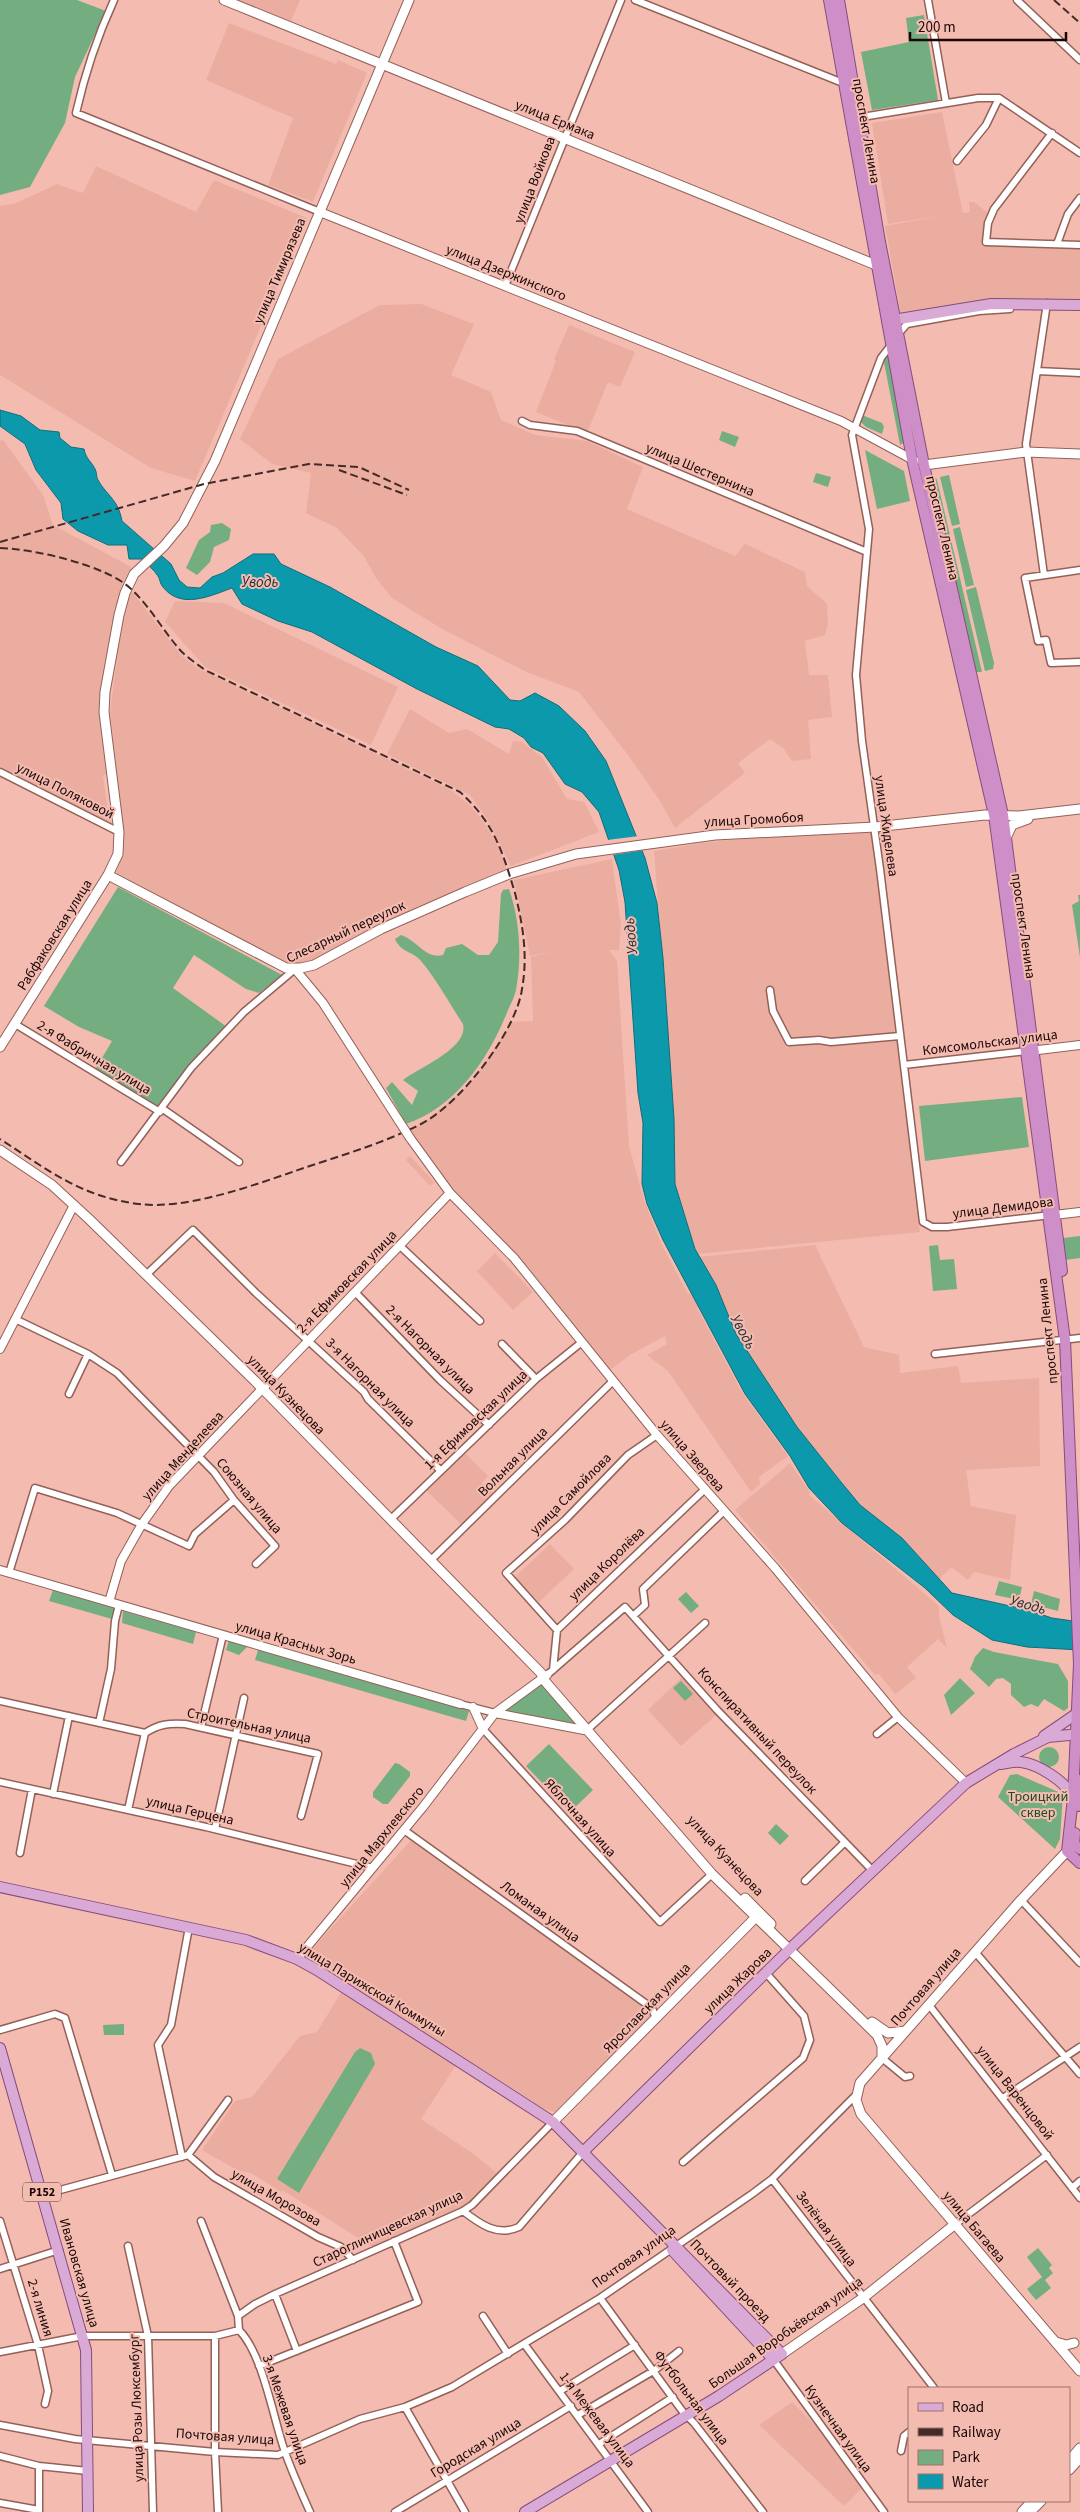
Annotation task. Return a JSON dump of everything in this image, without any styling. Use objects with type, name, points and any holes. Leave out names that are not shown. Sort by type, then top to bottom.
[{"type":"highway","name":"проспект Ленина","points":[[829,0],[855,118],[892,320],[891,345],[912,459],[1006,838],[1030,1051]]},
{"type":"highway","name":"проспект Ленина","points":[[839,0],[848,83]]},
{"type":"highway","name":"проспект Ленина","points":[[892,320],[899,332],[924,465],[999,815],[1051,1215],[1072,1339],[1080,1495]]},
{"type":"highway","name":"проспект Ленина","points":[[1072,1339],[1079,1664],[1076,1714],[1078,1734],[1072,1798],[1074,1848]]},
{"type":"highway","points":[[1080,1780],[1074,1848],[1080,1863]]},
{"type":"main road","name":"улица Ермака","points":[[224,0],[881,266]]},
{"type":"main road","name":"улица Тимирязева","points":[[141,567],[164,546],[183,523],[215,461],[409,0]]},
{"type":"main road","points":[[892,320],[991,304],[1080,305]]},
{"type":"main road","points":[[924,465],[1026,452],[1080,454]]},
{"type":"main road","name":"Рабфаковская улица","points":[[0,1047],[108,875],[118,854],[119,832],[105,729],[105,692],[125,593],[134,574],[141,567]]},
{"type":"main road","name":"улица Громобоя","points":[[509,874],[555,859],[600,850],[715,835],[875,827],[999,815],[1019,816],[1080,809]]},
{"type":"main road","name":"улица Громобоя","points":[[999,815],[1020,820],[1080,813]]},
{"type":"main road","points":[[1006,838],[1012,825],[1020,820]]},
{"type":"main road","name":"Слесарный переулок","points":[[295,969],[322,961],[381,929],[509,874]]},
{"type":"main road","points":[[108,875],[210,930],[286,968],[295,969]]},
{"type":"main road","name":"улица Кузнецова","points":[[0,1150],[52,1185],[74,1205],[262,1388],[430,1561],[546,1674],[712,1874],[758,1915]]},
{"type":"main road","points":[[988,1769],[1030,1745],[1076,1714]]},
{"type":"main road","name":"улица Кузнецова","points":[[590,1727],[715,1869],[877,2035],[882,2046],[882,2058]]},
{"type":"main road","points":[[1030,1745],[1053,1736],[1078,1734]]},
{"type":"main road","points":[[988,1769],[1012,1762],[1029,1764],[1064,1784],[1070,1790],[1072,1798]]},
{"type":"main road","name":"улица Жарова","points":[[584,2151],[872,1870],[966,1783],[988,1769]]},
{"type":"main road","name":"Почтовая улица","points":[[856,2095],[860,2084],[1020,1900],[1074,1848]]},
{"type":"main road","name":"улица Парижской Коммуны","points":[[0,1887],[261,1944],[297,1959],[401,2023],[553,2122],[584,2151]]},
{"type":"main road","name":"Ярославская улица","points":[[553,2122],[758,1915]]},
{"type":"main road","name":"улица Кузнецова","points":[[791,1948],[878,2029],[894,2034],[907,2030]]},
{"type":"main road","name":"Ивановская улица","points":[[0,2048],[83,2336],[87,2362],[88,2512]]},
{"type":"main road","name":"улица Багаева","points":[[856,2095],[856,2105],[860,2114],[1080,2371]]},
{"type":"main road","name":"Почтовый проезд","points":[[584,2151],[777,2357]]},
{"type":"main road","name":"Большая Воробьёвская улица","points":[[525,2512],[687,2416],[777,2357],[863,2298],[954,2226]]},
{"type":"main road","points":[[1050,2337],[1060,2345],[1077,2340]]},
{"type":"main road","points":[[1069,2359],[1077,2340]]},
{"type":"main road","points":[[1076,2462],[1080,2448]]},
{"type":"main road","points":[[1022,2512],[1033,2505]]},
{"type":"street","name":"улица Дзержинского","points":[[114,0],[92,49],[90,66],[76,113],[854,426],[924,465]]},
{"type":"street","name":"улица Войкова","points":[[506,286],[621,0]]},
{"type":"street","points":[[635,0],[848,83]]},
{"type":"street","points":[[928,0],[946,103]]},
{"type":"street","points":[[1017,0],[1080,60]]},
{"type":"street","points":[[958,161],[986,125],[999,98]]},
{"type":"street","points":[[855,118],[946,103],[999,98],[1080,153]]},
{"type":"street","points":[[1052,133],[994,209],[988,223],[986,242],[1080,245]]},
{"type":"street","points":[[1057,244],[1068,214],[1080,198]]},
{"type":"street","points":[[1044,575],[1026,452],[1047,305]]},
{"type":"street","points":[[899,332],[907,324],[979,311],[1047,305],[1080,309]]},
{"type":"street","points":[[854,426],[881,358],[891,345]]},
{"type":"street","points":[[1037,370],[1080,373]]},
{"type":"street","name":"улица Шестернина","points":[[522,421],[530,425],[577,431],[867,552]]},
{"type":"street","name":"улица Жиделева","points":[[854,426],[852,435],[868,524],[856,675],[862,741],[875,827],[923,1222],[929,1226]]},
{"type":"street","points":[[1080,570],[1025,578],[1038,641],[1046,640],[1051,663],[1080,662]]},
{"type":"street","name":"улица Поляковой","points":[[0,772],[119,832]]},
{"type":"street","name":"Слесарный переулок","points":[[121,1162],[191,1068],[228,1029],[295,969]]},
{"type":"street","name":"улица Зверева","points":[[295,969],[327,1009],[410,1138],[450,1193],[514,1258],[657,1435],[775,1568],[898,1717],[966,1783]]},
{"type":"street","points":[[770,990],[773,1011],[789,1042],[819,1040],[831,1042],[900,1036]]},
{"type":"street","name":"2-я Фабричная улица","points":[[15,1024],[161,1110],[239,1162]]},
{"type":"street","name":"Комсомольская улица","points":[[904,1065],[1080,1045]]},
{"type":"street","name":"2-я Ефимовская улица","points":[[262,1388],[450,1193]]},
{"type":"street","points":[[0,1349],[74,1205]]},
{"type":"street","name":"улица Демидова","points":[[929,1226],[947,1227],[1080,1212]]},
{"type":"street","name":"3-я Нагорная улица","points":[[146,1275],[193,1230],[256,1293],[364,1392],[368,1399],[442,1471]]},
{"type":"street","points":[[399,1245],[480,1321]]},
{"type":"street","name":"2-я Нагорная улица","points":[[355,1292],[440,1380],[489,1425]]},
{"type":"street","name":"Союзная улица","points":[[15,1319],[88,1354],[117,1373],[198,1455],[214,1472],[234,1500],[275,1546],[256,1564]]},
{"type":"street","points":[[935,1354],[1072,1339]]},
{"type":"street","name":"1-я Ефимовская улица","points":[[390,1520],[536,1379],[582,1342]]},
{"type":"street","points":[[502,1344],[536,1379]]},
{"type":"street","points":[[69,1394],[88,1354]]},
{"type":"street","name":"Вольная улица","points":[[430,1561],[613,1381]]},
{"type":"street","name":"улица Менделеева","points":[[109,1602],[121,1561],[142,1524],[169,1486],[262,1388]]},
{"type":"street","name":"улица Самойлова","points":[[557,1630],[506,1573],[565,1520],[628,1455],[657,1435]]},
{"type":"street","points":[[2,1572],[35,1488],[117,1514],[189,1546],[195,1534],[234,1500]]},
{"type":"street","name":"улица Королёва","points":[[557,1630],[704,1490]]},
{"type":"street","points":[[633,1616],[645,1604],[644,1589],[724,1512]]},
{"type":"street","name":"улица Красных Зорь","points":[[2,1572],[119,1604],[473,1708],[584,1730],[590,1727]]},
{"type":"street","points":[[99,1723],[111,1669],[115,1621],[119,1604]]},
{"type":"street","name":"Конспиративный переулок","points":[[625,1607],[718,1710],[872,1870]]},
{"type":"street","name":"улица Мархлевского","points":[[297,1959],[404,1830],[495,1713],[546,1674],[625,1607]]},
{"type":"street","points":[[590,1727],[705,1623]]},
{"type":"street","points":[[546,1674],[557,1630]]},
{"type":"street","points":[[201,1727],[223,1635]]},
{"type":"street","points":[[215,1829],[244,1698]]},
{"type":"street","points":[[0,1701],[145,1733],[128,1810]]},
{"type":"street","points":[[473,1708],[482,1729]]},
{"type":"street","points":[[53,1794],[69,1716]]},
{"type":"street","points":[[877,1734],[898,1717]]},
{"type":"street","name":"Строительная улица","points":[[145,1733],[156,1726],[169,1723],[236,1734],[318,1754],[301,1816]]},
{"type":"street","name":"Яблочная улица","points":[[482,1729],[660,1922],[712,1874]]},
{"type":"street","name":"улица Герцена","points":[[0,1782],[215,1829],[373,1868]]},
{"type":"street","points":[[20,1853],[32,1789]]},
{"type":"street","name":"Ломаная улица","points":[[404,1830],[652,2008],[656,2019]]},
{"type":"street","points":[[806,1882],[845,1842]]},
{"type":"street","points":[[1020,1900],[1080,1963]]},
{"type":"street","points":[[185,2156],[158,2045],[171,2025],[189,1927]]},
{"type":"street","points":[[975,1952],[1080,2074]]},
{"type":"street","points":[[682,2162],[803,2058],[810,2040],[804,2016],[766,1973]]},
{"type":"street","name":"улица Варенцовой","points":[[929,2005],[1080,2198]]},
{"type":"street","points":[[0,2030],[55,2014],[64,2018],[112,2175]]},
{"type":"street","points":[[1003,2098],[1080,2047]]},
{"type":"street","points":[[882,2058],[904,2077],[910,2076]]},
{"type":"street","name":"Почтовая улица","points":[[0,2425],[88,2440],[215,2452],[278,2455],[360,2419],[405,2407],[452,2387],[600,2298],[772,2179],[856,2095]]},
{"type":"street","points":[[42,2195],[185,2156],[228,2100]]},
{"type":"street","name":"Староглинищевская улица","points":[[238,2316],[255,2304],[275,2294],[463,2211],[472,2205],[553,2122]]},
{"type":"street","name":"улица Жарова","points":[[463,2211],[482,2225],[495,2230],[511,2230],[519,2226],[584,2151]]},
{"type":"street","name":"Большая Воробьёвская улица","points":[[954,2226],[1047,2155]]},
{"type":"street","name":"улица Морозова","points":[[185,2156],[214,2177],[341,2247],[353,2260]]},
{"type":"street","name":"Зелёная улица","points":[[772,2179],[933,2387]]},
{"type":"street","points":[[1072,2188],[1080,2181]]},
{"type":"street","name":"2-я линия","points":[[0,2221],[38,2344],[48,2391],[45,2404]]},
{"type":"street","name":"3-я Межевая улица","points":[[201,2221],[238,2316],[239,2330],[246,2338],[259,2366],[285,2452],[310,2512]]},
{"type":"street","points":[[259,2366],[418,2302],[394,2241]]},
{"type":"street","name":"улица Розы Люксембург","points":[[128,2246],[148,2336],[153,2512]]},
{"type":"street","points":[[0,2269],[59,2250]]},
{"type":"street","points":[[275,2294],[298,2351]]},
{"type":"street","name":"Футбольная улица","points":[[600,2298],[655,2370],[687,2416],[763,2512]]},
{"type":"street","points":[[484,2316],[508,2354]]},
{"type":"street","points":[[0,2352],[83,2336],[215,2336],[239,2330]]},
{"type":"street","points":[[215,2336],[215,2452],[218,2512]]},
{"type":"street","name":"1-я Межевая улица","points":[[524,2345],[578,2415],[648,2512]]},
{"type":"street","points":[[560,2391],[635,2345]]},
{"type":"street","points":[[578,2415],[655,2370],[679,2351]]},
{"type":"street","name":"Кузнечная улица","points":[[777,2357],[884,2512]]},
{"type":"street","points":[[599,2444],[673,2397]]},
{"type":"street","name":"Городская улица","points":[[395,2512],[571,2406]]},
{"type":"street","points":[[405,2407],[465,2512]]},
{"type":"street","points":[[901,2451],[904,2436],[908,2433]]},
{"type":"street","points":[[0,2456],[40,2466],[88,2471]]},
{"type":"street","points":[[0,2503],[39,2511],[40,2466]]},
{"type":"shaded area","points":[[237,0],[300,0],[291,21]]},
{"type":"shaded area","points":[[229,23],[336,64],[338,60],[367,73],[313,202],[268,185],[293,118],[206,80]]},
{"type":"shaded area","points":[[942,112],[963,213],[970,212],[969,202],[974,202],[992,216],[987,243],[1080,247],[1080,302],[901,315],[885,226],[945,215],[888,224],[872,123]]},
{"type":"shaded area","points":[[96,166],[196,212],[214,180],[307,218],[195,481],[151,468],[0,375],[0,206],[14,204],[57,184],[83,193]]},
{"type":"shaded area","points":[[421,304],[474,324],[451,375],[491,392],[501,420],[535,435],[587,441],[643,467],[627,509],[735,556],[745,544],[805,572],[807,586],[827,604],[828,624],[825,635],[805,641],[809,675],[828,675],[832,717],[808,720],[811,759],[792,761],[783,748],[770,739],[738,763],[745,773],[675,828],[660,801],[628,755],[579,692],[529,673],[442,629],[392,598],[376,578],[363,555],[337,528],[306,513],[311,473],[272,464],[240,439],[278,359],[380,305]]},
{"type":"shaded area","points":[[569,325],[635,352],[620,387],[554,360]]},
{"type":"shaded area","points":[[556,361],[608,382],[587,433],[536,412]]},
{"type":"shaded area","points":[[3,440],[43,495],[53,525],[135,569],[103,694],[110,773],[103,775],[109,820],[103,823],[0,771],[0,441]]},
{"type":"shaded area","points":[[130,589],[182,656],[198,668],[449,789],[469,804],[483,821],[499,847],[507,872],[319,959],[293,965],[284,964],[115,874],[123,854],[124,836],[110,713],[119,642]]},
{"type":"shaded area","points":[[175,601],[224,603],[398,687],[371,745],[205,667],[165,622]]},
{"type":"shaded area","points":[[410,709],[449,733],[467,729],[509,754],[513,741],[522,742],[542,757],[567,799],[584,802],[599,832],[511,866],[487,819],[470,795],[387,754]]},
{"type":"shaded area","points":[[871,832],[920,1232],[697,1254],[675,1184],[674,1119],[654,851],[702,843],[758,837]]},
{"type":"shaded area","points":[[612,859],[621,925],[619,950],[609,950],[617,961],[629,1146],[644,1200],[661,1243],[688,1294],[716,1284],[698,1257],[815,1245],[864,1347],[899,1355],[900,1373],[958,1366],[961,1383],[1039,1378],[1040,1466],[966,1470],[971,1506],[1016,1515],[1010,1580],[974,1572],[968,1580],[951,1567],[939,1579],[902,1538],[860,1505],[797,1427],[736,1334],[720,1298],[697,1308],[743,1394],[788,1456],[759,1477],[760,1484],[751,1492],[668,1371],[647,1355],[667,1344],[665,1336],[630,1355],[610,1370],[544,1288],[452,1194],[409,1130],[423,1124],[471,1083],[512,1022],[533,1021],[531,957],[553,951],[530,956],[514,880]]},
{"type":"shaded area","points":[[410,1156],[434,1182],[430,1186],[406,1160]]},
{"type":"shaded area","points":[[495,1253],[533,1292],[513,1310],[477,1271]]},
{"type":"shaded area","points":[[464,1452],[488,1476],[482,1483],[494,1494],[462,1525],[426,1490]]},
{"type":"shaded area","points":[[790,1463],[810,1492],[809,1495],[939,1606],[939,1616],[947,1648],[938,1639],[907,1667],[916,1678],[895,1694],[879,1674],[875,1675],[735,1510]]},
{"type":"shaded area","points":[[550,1544],[574,1569],[539,1602],[515,1577]]},
{"type":"shaded area","points":[[682,1677],[716,1715],[681,1746],[648,1710]]},
{"type":"shaded area","points":[[414,1837],[652,2010],[654,2020],[567,2110],[554,2112],[543,2108],[347,1983],[345,1976],[327,1964],[319,1965],[310,1957],[312,1949]]},
{"type":"shaded area","points":[[342,1991],[456,2065],[421,2119],[472,2153],[499,2175],[463,2214],[376,2249],[282,2190],[281,2192],[251,2173],[239,2171],[202,2150],[235,2101],[252,2097],[300,2036],[317,2032]]},
{"type":"shaded area","points":[[792,2402],[841,2451],[865,2485],[844,2506],[759,2425]]},
{"type":"green space","points":[[0,0],[77,0],[106,11],[75,77],[65,123],[30,187],[0,195]]},
{"type":"green space","points":[[924,15],[938,100],[872,110],[861,52],[909,42],[906,18]]},
{"type":"green space","points":[[888,355],[905,442],[900,445],[883,357]]},
{"type":"green space","points":[[862,415],[882,423],[884,427],[882,434],[866,427],[861,422]]},
{"type":"green space","points":[[722,431],[739,437],[735,447],[719,440]]},
{"type":"green space","points":[[865,450],[904,471],[910,501],[877,509]]},
{"type":"green space","points":[[816,473],[831,477],[828,487],[813,482]]},
{"type":"green space","points":[[949,475],[960,524],[952,526],[940,477]]},
{"type":"green space","points":[[936,478],[982,672],[976,672],[932,479]]},
{"type":"green space","points":[[222,523],[231,529],[229,540],[214,547],[210,562],[197,575],[186,568],[199,540],[210,532],[211,525]]},
{"type":"green space","points":[[960,527],[974,585],[966,587],[953,529]]},
{"type":"green space","points":[[976,587],[994,663],[993,669],[985,671],[966,590]]},
{"type":"green space","points":[[118,887],[282,975],[259,993],[246,989],[194,955],[173,988],[227,1027],[163,1109],[156,1109],[95,1070],[112,1041],[79,1027],[44,1006]]},
{"type":"green space","points":[[509,889],[516,913],[519,939],[518,978],[513,1000],[489,1049],[467,1080],[440,1106],[406,1124],[386,1088],[392,1082],[412,1105],[418,1091],[403,1080],[451,1049],[459,1041],[463,1033],[463,1024],[427,968],[418,958],[400,947],[395,939],[401,935],[426,952],[437,956],[443,955],[446,948],[462,944],[478,955],[489,955],[498,942],[501,894],[503,890]]},
{"type":"green space","points":[[1078,895],[1080,895],[1080,957],[1072,905],[1079,901]]},
{"type":"green space","points":[[1022,1097],[1029,1147],[925,1161],[919,1106]]},
{"type":"green space","points":[[1080,1236],[1080,1258],[1065,1260],[1063,1238]]},
{"type":"green space","points":[[938,1245],[940,1260],[954,1259],[957,1289],[933,1291],[929,1246]]},
{"type":"green space","points":[[999,1581],[1022,1587],[1019,1600],[995,1595]]},
{"type":"green space","points":[[53,1590],[115,1608],[112,1619],[49,1601]]},
{"type":"green space","points":[[1034,1591],[1060,1599],[1058,1611],[1031,1604]]},
{"type":"green space","points":[[686,1592],[699,1606],[691,1613],[678,1599]]},
{"type":"green space","points":[[123,1611],[196,1632],[193,1644],[122,1623]]},
{"type":"green space","points":[[229,1640],[248,1646],[239,1655],[226,1650]]},
{"type":"green space","points":[[983,1648],[994,1652],[1058,1664],[1068,1681],[1068,1708],[1064,1711],[1044,1699],[1038,1707],[1031,1704],[1024,1707],[1011,1695],[1011,1684],[1003,1678],[996,1679],[989,1687],[970,1669],[975,1657]]},
{"type":"green space","points":[[258,1650],[469,1711],[466,1721],[255,1660]]},
{"type":"green space","points":[[960,1678],[975,1693],[951,1715],[944,1695]]},
{"type":"green space","points":[[681,1681],[693,1694],[685,1701],[673,1688]]},
{"type":"green space","points":[[538,1685],[547,1685],[578,1725],[504,1711]]},
{"type":"green space","points":[[549,1744],[593,1790],[570,1812],[526,1766]]},
{"type":"green space","points":[[1049,1747],[1056,1750],[1059,1757],[1056,1764],[1049,1767],[1042,1764],[1039,1757],[1042,1750]]},
{"type":"green space","points":[[395,1763],[410,1772],[410,1776],[388,1804],[383,1804],[373,1797],[373,1792]]},
{"type":"green space","name":"Троицкий сквер","points":[[1017,1774],[1063,1794],[1060,1839],[1055,1849],[998,1797],[1010,1775]]},
{"type":"green space","points":[[776,1824],[789,1836],[780,1845],[768,1833]]},
{"type":"green space","points":[[124,2024],[124,2035],[104,2035],[103,2025]]},
{"type":"green space","points":[[360,2048],[371,2053],[375,2064],[299,2193],[277,2179],[355,2052]]},
{"type":"green space","points":[[1038,2248],[1052,2265],[1049,2268],[1053,2273],[1045,2280],[1051,2288],[1036,2300],[1027,2289],[1042,2277],[1027,2257]]},
{"type":"water","name":"Уводь","points":[[0,410],[21,416],[40,430],[59,432],[60,438],[71,447],[84,449],[87,458],[96,470],[98,480],[118,508],[122,521],[171,564],[179,580],[187,587],[200,588],[212,577],[223,573],[253,554],[274,554],[281,564],[330,587],[436,647],[478,666],[510,700],[520,701],[535,693],[559,706],[585,731],[606,761],[645,858],[657,903],[663,958],[674,1119],[675,1184],[695,1249],[716,1285],[736,1334],[797,1427],[860,1505],[902,1538],[952,1593],[1028,1610],[1052,1618],[1080,1622],[1080,1650],[1027,1647],[992,1640],[953,1615],[925,1588],[842,1523],[809,1488],[790,1456],[745,1394],[663,1240],[647,1204],[642,1184],[643,1123],[638,1093],[625,902],[619,870],[599,812],[582,792],[565,784],[543,753],[531,747],[524,738],[509,729],[495,727],[417,689],[312,632],[278,621],[242,604],[232,588],[205,597],[187,600],[170,594],[162,586],[159,577],[142,559],[129,559],[127,545],[108,545],[78,531],[63,519],[61,503],[36,470],[25,444],[0,426]]},
{"type":"pier","points":[[639,836],[645,850],[612,855],[607,840]]},
{"type":"railway","points":[[1054,0],[1080,23]]},
{"type":"railway","points":[[0,542],[204,484],[309,464],[359,467],[409,490]]},
{"type":"railway","points":[[339,470],[407,495]]},
{"type":"railway","points":[[0,548],[49,555],[104,572],[130,588],[181,651],[205,670],[460,792],[472,803],[489,826],[501,850],[518,905],[525,953],[524,977],[518,1006],[498,1045],[469,1084],[452,1101],[421,1124],[359,1150],[218,1195],[197,1200],[157,1205],[118,1200],[82,1189],[0,1139]]}]
